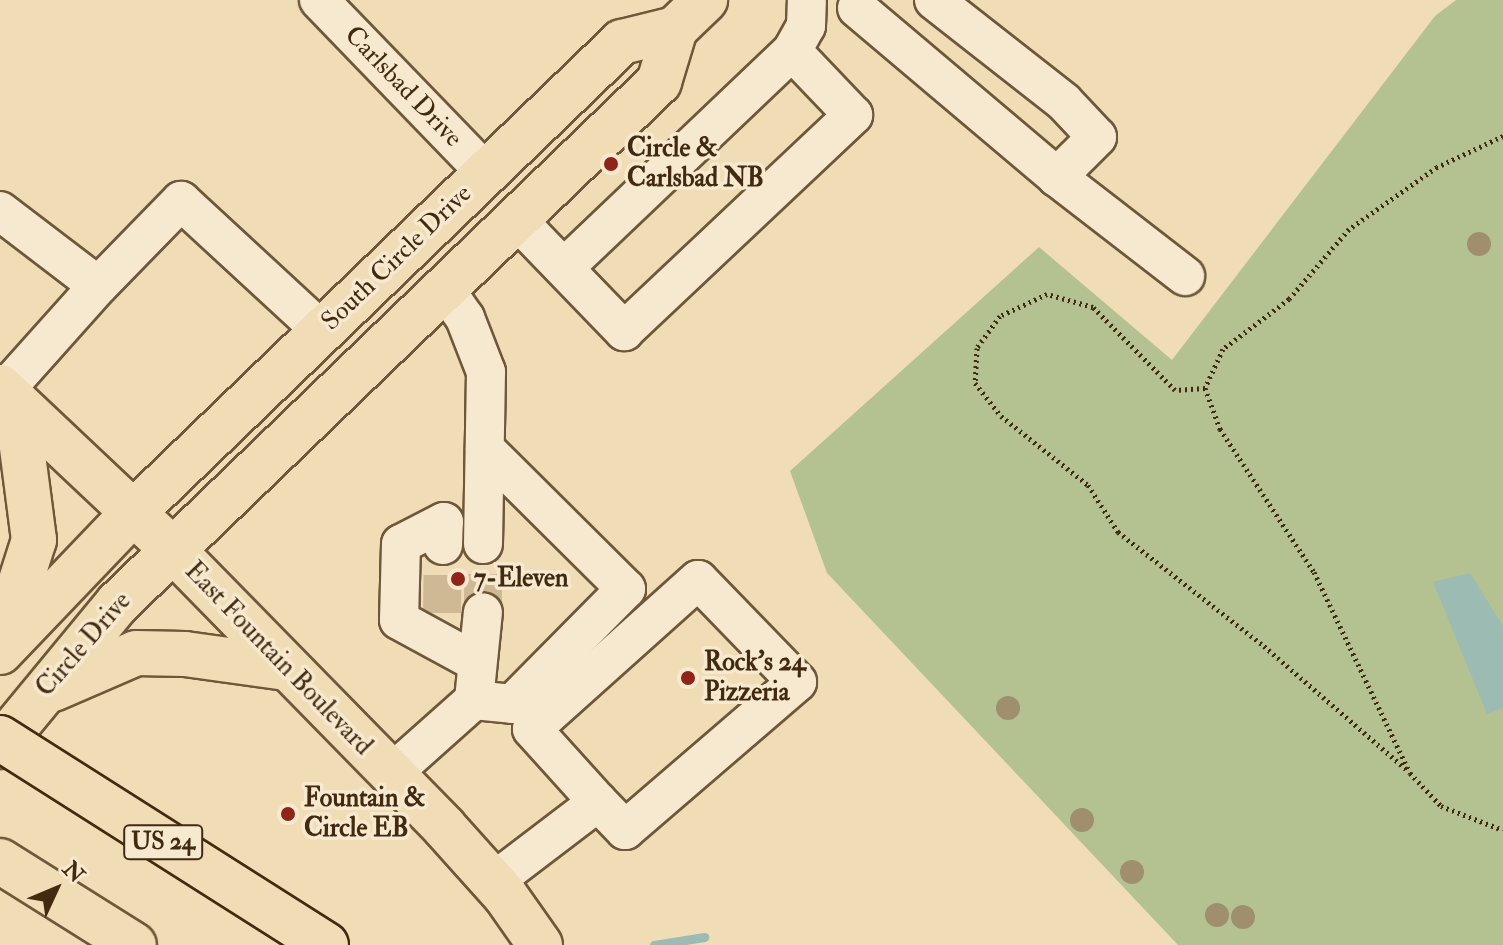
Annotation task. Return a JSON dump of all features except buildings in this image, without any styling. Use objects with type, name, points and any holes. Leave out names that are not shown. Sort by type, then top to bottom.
[{"type":"main road","name":"South Circle Drive","points":[[133,513],[622,42],[690,14]]},
{"type":"main road","name":"South Circle Drive","points":[[174,551],[659,82],[690,14]]},
{"type":"main road","name":"East Fountain Boulevard","points":[[7,393],[174,551],[391,774],[499,888],[540,945]]},
{"type":"main road","points":[[0,643],[34,540],[7,393]]},
{"type":"main road","name":"Circle Drive","points":[[0,652],[133,513]]},
{"type":"main road","name":"Circle Drive","points":[[0,746],[118,603],[174,551]]},
{"type":"main road","points":[[37,698],[92,668],[136,653],[185,654],[286,668]]},
{"type":"main road","name":"US 24","points":[[0,738],[326,945]]},
{"type":"main road","points":[[0,861],[134,945]]},
{"type":"street","name":"Carlsbad Drive","points":[[319,0],[486,173]]},
{"type":"street","points":[[564,268],[792,51],[806,26],[806,0],[861,4],[1057,177],[1185,276]]},
{"type":"street","points":[[934,0],[1064,102],[1097,137],[1057,177]]},
{"type":"street","points":[[516,219],[624,331],[853,115],[792,51]]},
{"type":"street","points":[[7,393],[98,286],[181,201],[321,330]]},
{"type":"street","points":[[3,220],[98,286]]},
{"type":"street","points":[[444,288],[465,318],[486,372],[483,544]]},
{"type":"street","points":[[474,700],[512,704],[626,589],[485,449]]},
{"type":"street","points":[[476,662],[442,630],[399,620],[401,544],[443,533],[484,502]]},
{"type":"street","points":[[698,580],[797,682],[625,830],[598,802],[532,729],[698,580]]},
{"type":"street","points":[[391,774],[474,700],[483,612]]},
{"type":"street","points":[[499,888],[598,802]]},
{"type":"path","points":[[1410,773],[1314,572],[1220,429],[1205,388],[1223,349],[1289,299],[1349,229],[1437,167],[1503,136]]},
{"type":"path","points":[[1205,388],[1175,390],[1093,307],[1047,294],[1000,316],[977,348],[975,383],[1001,416],[1088,485],[1118,532],[1264,646],[1410,773],[1441,806],[1503,830]]},
{"type":"green space","points":[[1456,0],[1503,0],[1503,945],[1178,945],[827,573],[790,471],[1039,247],[1172,360],[1435,16]]},
{"type":"water","points":[[1470,573],[1503,626],[1503,708],[1487,714],[1433,582]]},
{"type":"waterway","points":[[654,945],[704,937]]},
{"type":"tunnel","points":[[483,544],[483,612]]},
{"type":"tunnel","points":[[442,613],[443,545]]},
{"type":"place","name":"Circle & Carlsbad NB","points":[[611,164]]},
{"type":"place","name":"7-Eleven","points":[[458,579]]},
{"type":"place","name":"Rock's 24 Pizzeria","points":[[688,678]]},
{"type":"place","name":"Fountain & Circle EB","points":[[288,814]]}]
